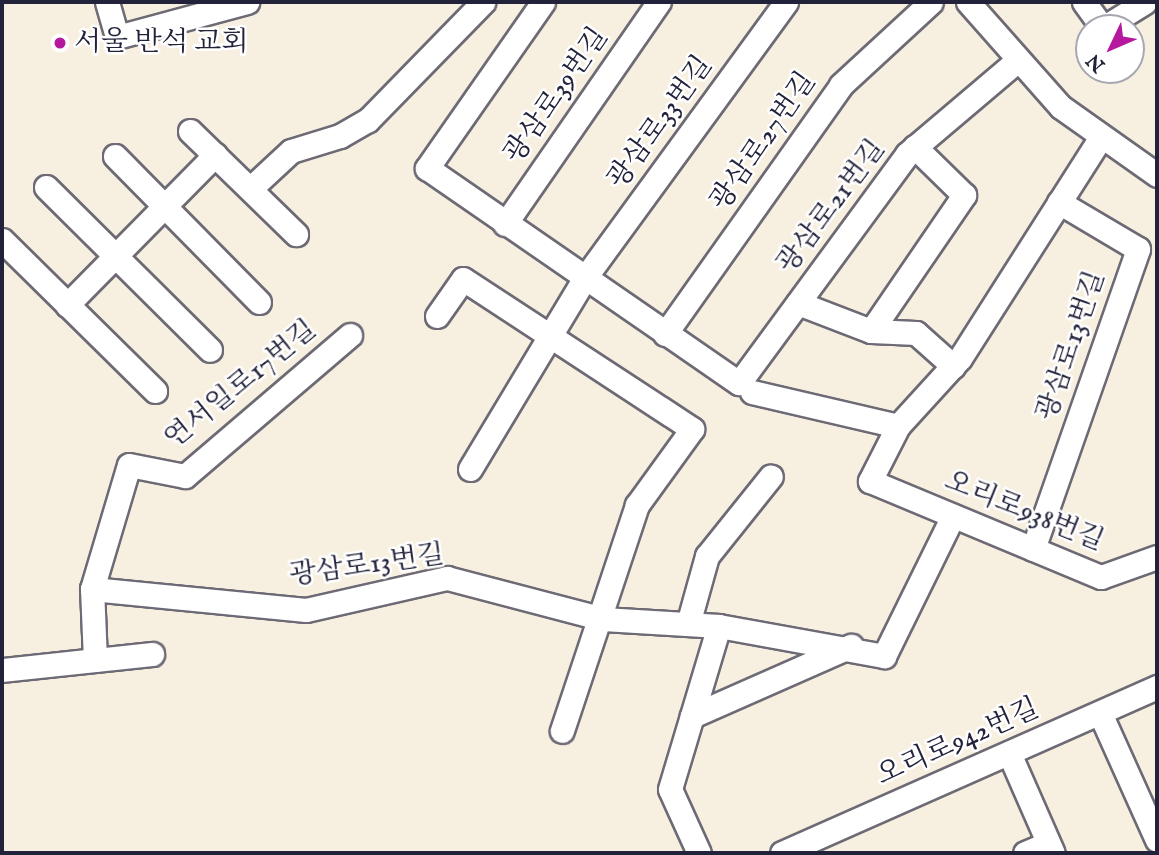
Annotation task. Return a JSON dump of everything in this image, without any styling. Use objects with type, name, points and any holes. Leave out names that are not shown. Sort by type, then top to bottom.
[{"type":"street","points":[[107,2],[117,37],[247,2]]},
{"type":"street","points":[[251,188],[291,150],[340,136],[377,112],[483,2]]},
{"type":"street","points":[[543,2],[428,168],[584,279],[746,387],[898,426],[953,366],[1101,137]]},
{"type":"street","name":"광삼로39번길","points":[[505,224],[659,2]]},
{"type":"street","name":"광삼로33번길","points":[[470,469],[584,279],[786,2]]},
{"type":"street","name":"광삼로27번길","points":[[665,334],[841,85],[931,2]]},
{"type":"street","points":[[968,2],[1061,107],[1157,175]]},
{"type":"street","points":[[1084,2],[1103,28],[1145,2]]},
{"type":"street","name":"광삼로21번길","points":[[746,387],[798,303],[915,147],[1018,60]]},
{"type":"street","points":[[190,131],[296,234]]},
{"type":"street","name":"광삼로21번길","points":[[871,331],[964,195],[915,147]]},
{"type":"street","points":[[67,305],[215,155]]},
{"type":"street","points":[[116,156],[259,302]]},
{"type":"street","points":[[46,187],[210,350]]},
{"type":"street","name":"광삼로13번길","points":[[1033,549],[1138,249],[1059,202]]},
{"type":"street","points":[[2,240],[155,391]]},
{"type":"street","points":[[437,316],[463,279],[692,429],[637,505],[603,619],[562,732]]},
{"type":"street","name":"광삼로21번길","points":[[798,303],[871,331],[916,333],[953,366]]},
{"type":"street","name":"연서일로17번길","points":[[92,589],[129,465],[185,476],[350,335]]},
{"type":"street","name":"오리로938번길","points":[[898,426],[870,481],[1101,577],[1157,557]]},
{"type":"street","points":[[688,624],[707,556],[771,476]]},
{"type":"street","name":"광삼로13번길","points":[[92,589],[306,610],[447,578],[603,619],[719,626],[851,646],[884,656],[953,516]]},
{"type":"street","points":[[92,589],[95,660]]},
{"type":"street","points":[[699,853],[670,789],[719,626]]},
{"type":"street","points":[[692,716],[851,646]]},
{"type":"street","points":[[2,670],[152,654]]},
{"type":"street","name":"오리로942번길","points":[[782,853],[1157,687]]},
{"type":"street","points":[[1100,713],[1149,799],[1157,840]]},
{"type":"street","points":[[1009,753],[1051,848],[1025,853]]},
{"type":"place","name":"서울 반석 교회","points":[[60,43]]}]
